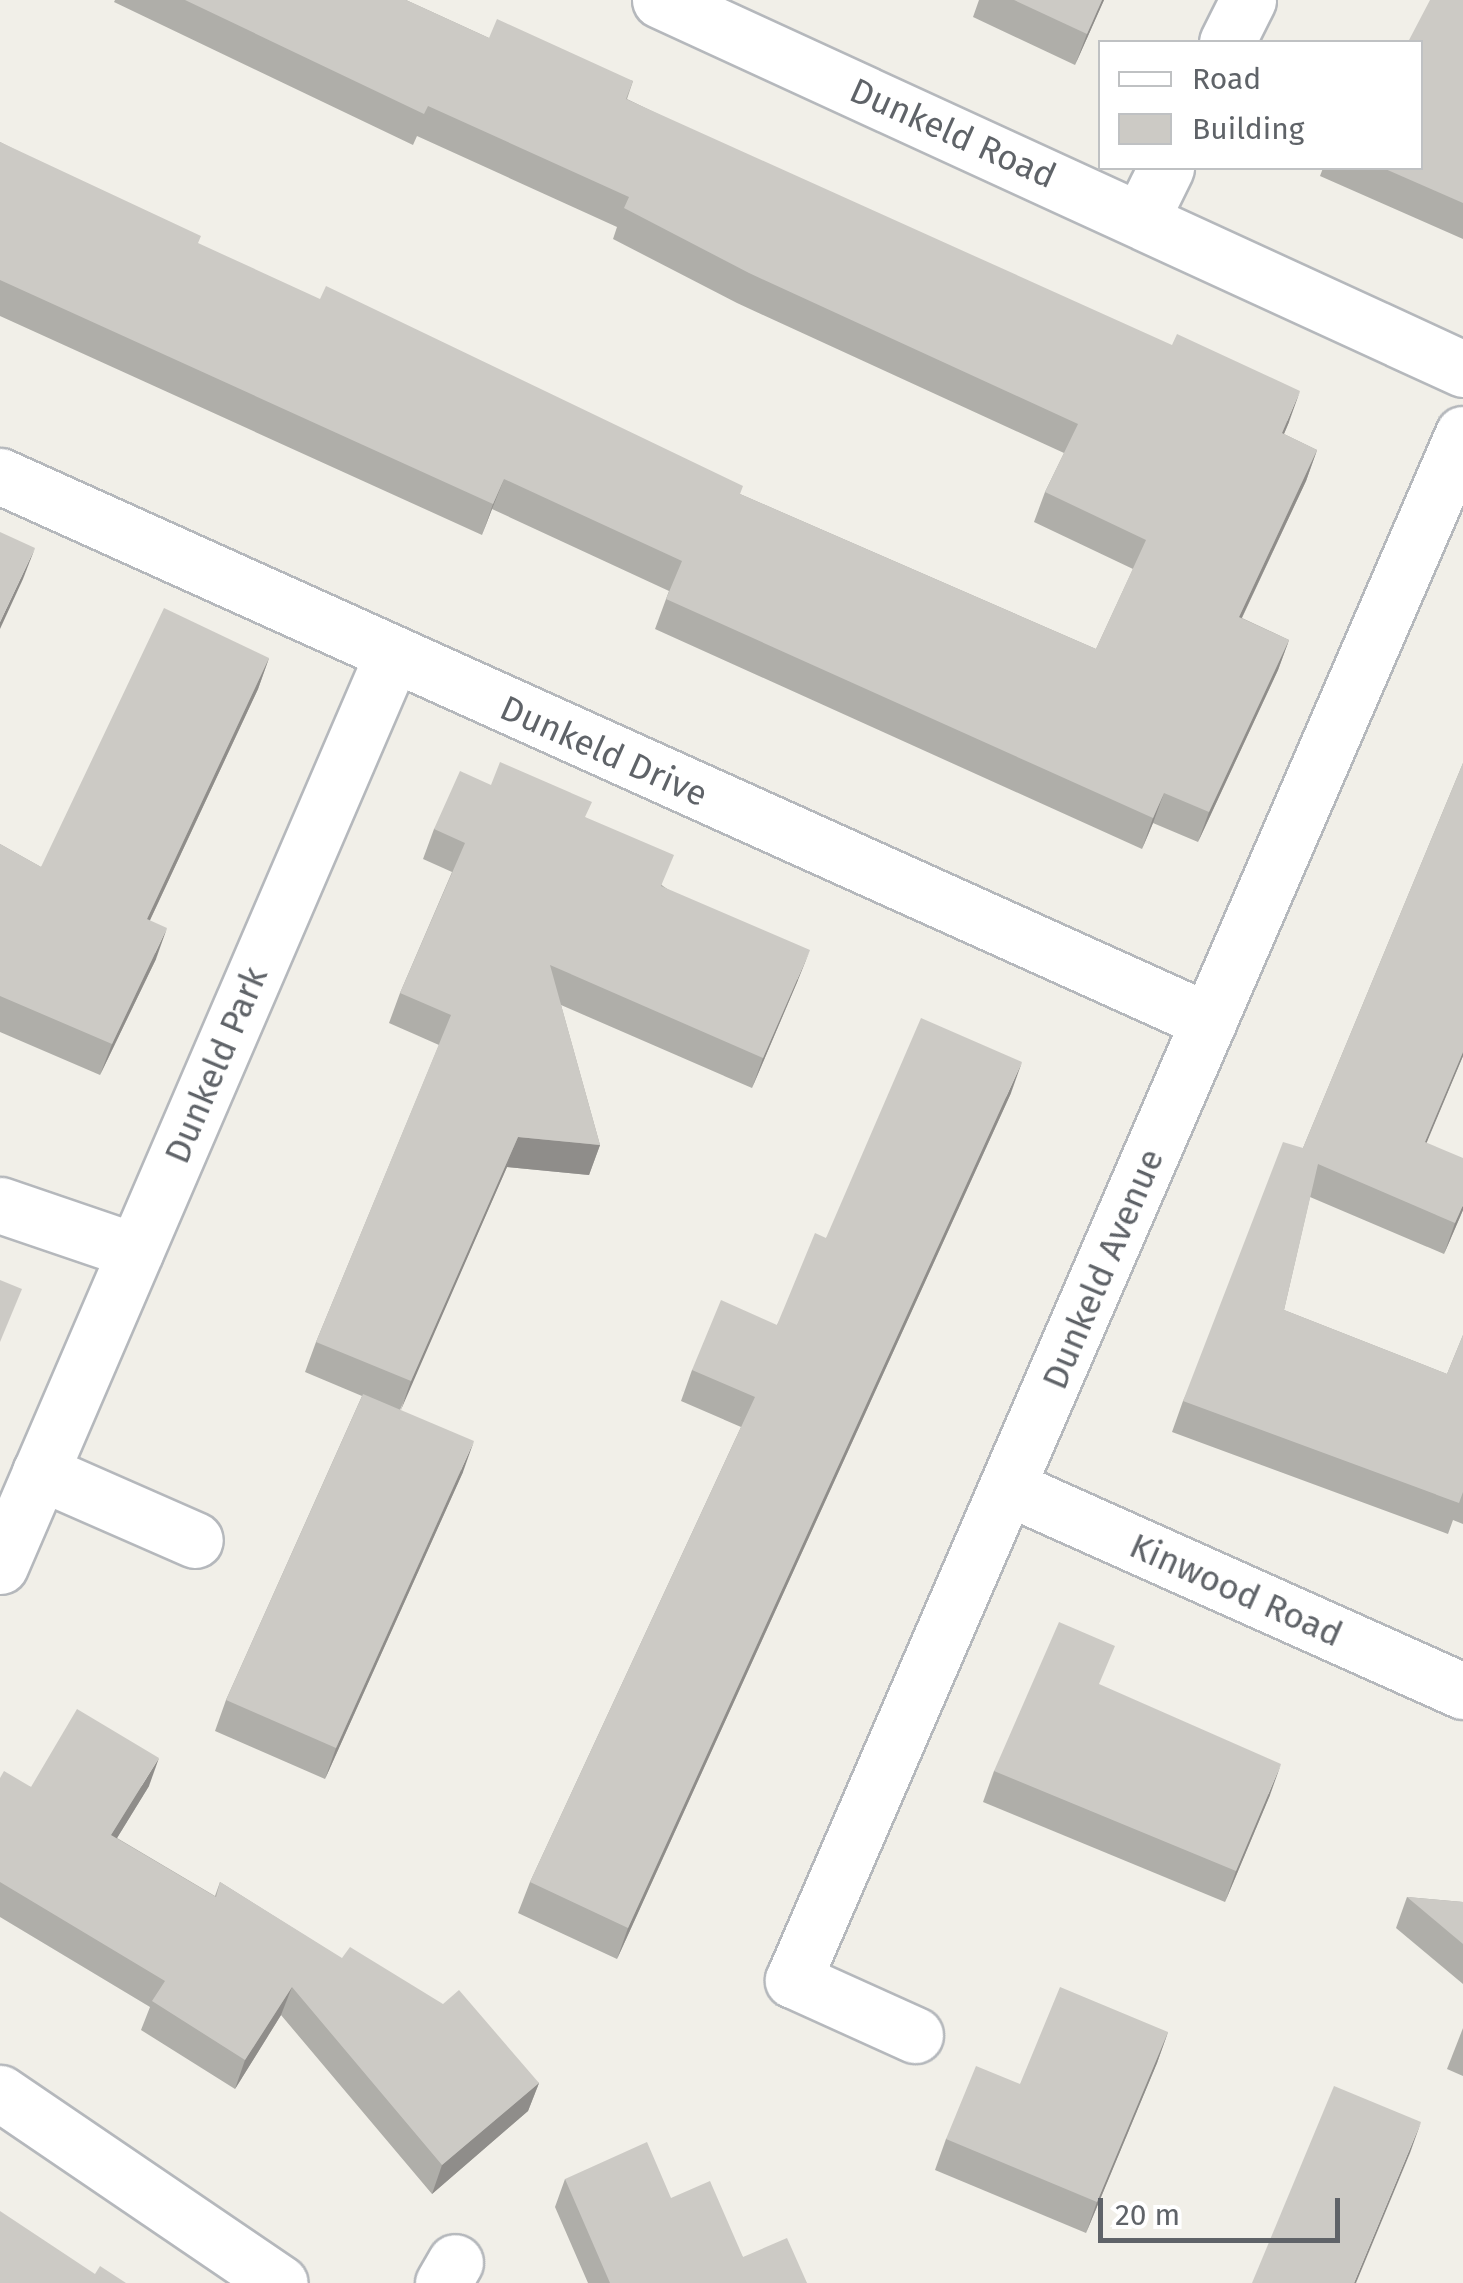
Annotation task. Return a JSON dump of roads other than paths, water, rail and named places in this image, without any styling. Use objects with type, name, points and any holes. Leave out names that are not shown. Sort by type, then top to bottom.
[{"type":"street","name":"Dunkeld Road","points":[[660,0],[1463,368]]},
{"type":"street","points":[[1228,40],[1248,0]]},
{"type":"street","points":[[1140,219],[1165,170]]},
{"type":"street","name":"Dunkeld Avenue","points":[[915,2035],[793,1980],[1463,434]]},
{"type":"street","name":"Dunkeld Drive","points":[[0,476],[392,658],[1209,1021]]},
{"type":"street","name":"Dunkeld Park","points":[[0,1566],[392,658]]},
{"type":"street","points":[[0,1205],[135,1251]]},
{"type":"street","points":[[40,1472],[195,1540]]},
{"type":"street","name":"Kinwood Road","points":[[1009,1488],[1463,1691]]},
{"type":"street","points":[[0,2093],[280,2283]]}]
